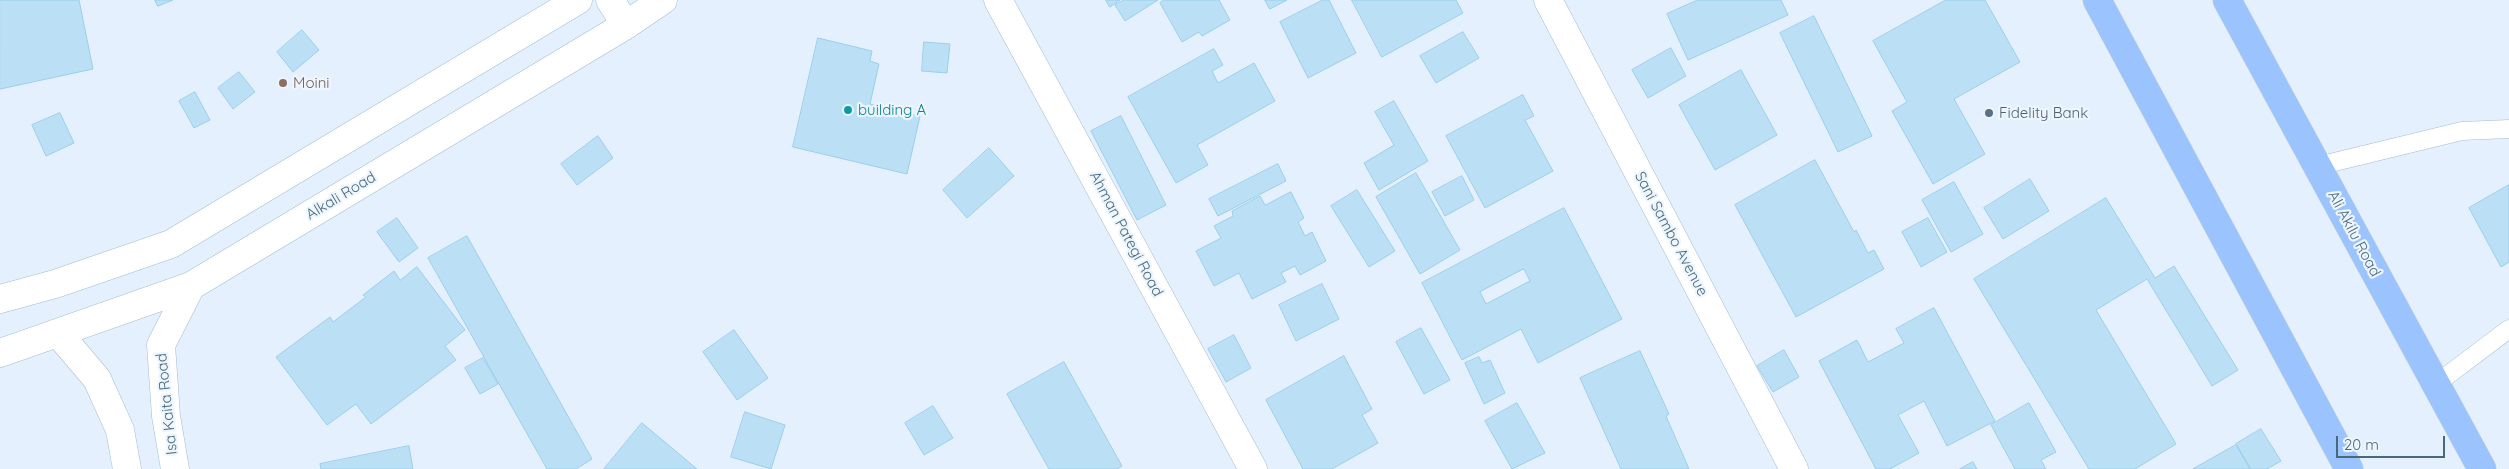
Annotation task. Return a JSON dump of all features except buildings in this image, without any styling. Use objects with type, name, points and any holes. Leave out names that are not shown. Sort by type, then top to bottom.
[{"type":"main road","points":[[0,299],[55,284],[171,244],[578,0]]},
{"type":"main road","points":[[610,0],[626,25]]},
{"type":"main road","name":"Alkali Road","points":[[0,353],[191,286],[626,25],[663,0]]},
{"type":"main road","name":"Ahman Pategi Road","points":[[998,0],[1253,469]]},
{"type":"main road","name":"Sani Sambo Avenue","points":[[1548,0],[1794,469]]},
{"type":"main road","points":[[2097,0],[2349,469]]},
{"type":"main road","name":"Ali Akilu Road","points":[[2227,0],[2482,469]]},
{"type":"main road","name":"Isa Kaita Road","points":[[175,469],[166,416],[161,345],[191,286]]},
{"type":"main road","points":[[58,333],[97,379],[120,430],[127,469]]},
{"type":"lane","points":[[2318,166],[2462,131],[2509,129]]},
{"type":"lane","points":[[2436,384],[2509,329]]},
{"type":"place","name":"Moini","points":[[283,83]]},
{"type":"place","name":"building A","points":[[848,110]]},
{"type":"place","name":"Fidelity Bank","points":[[1989,113]]}]
